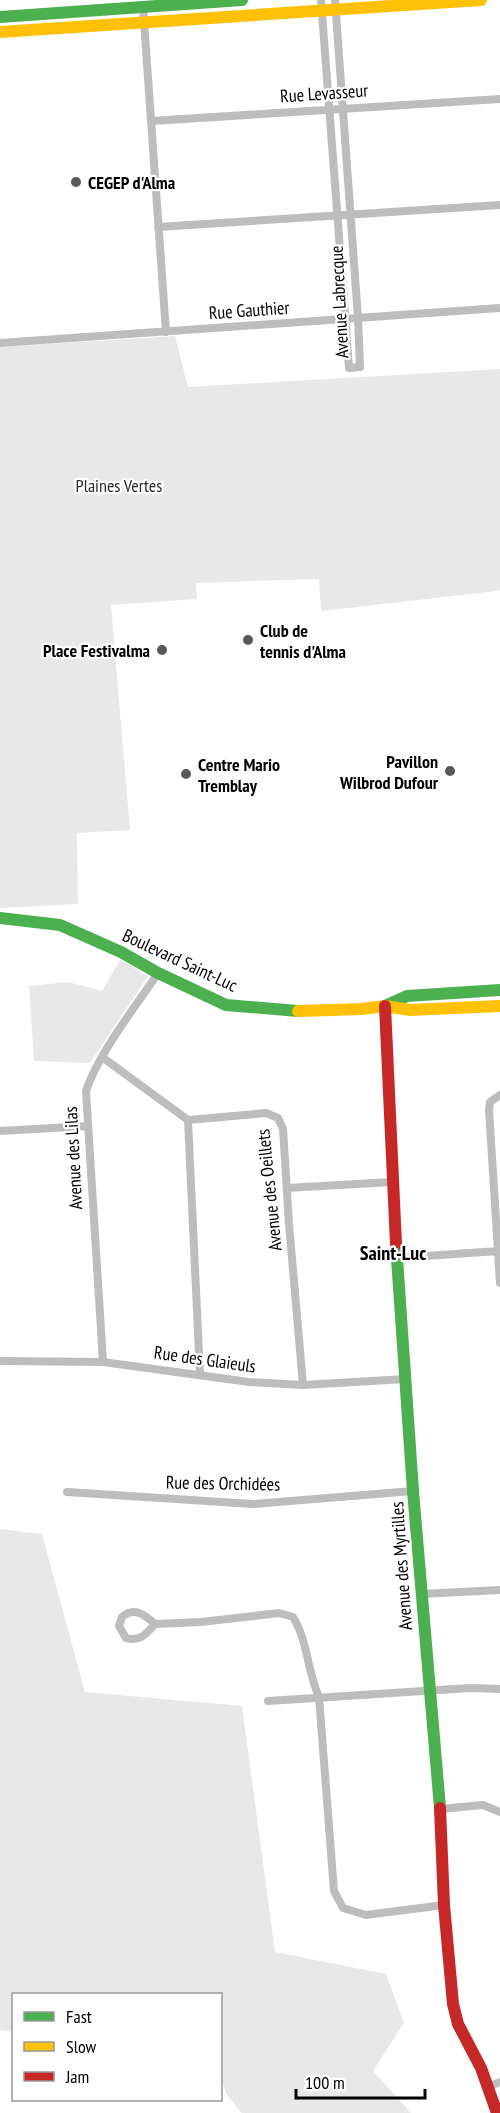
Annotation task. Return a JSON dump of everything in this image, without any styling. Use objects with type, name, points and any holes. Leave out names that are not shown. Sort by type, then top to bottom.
[{"type":"street","points":[[0,17],[242,0]]},
{"type":"street","points":[[0,32],[209,18],[322,5],[482,0]]},
{"type":"street","points":[[208,1],[209,18]]},
{"type":"street","name":"Avenue Labrecque","points":[[322,5],[349,368],[360,367],[335,5]]},
{"type":"street","points":[[143,7],[166,332]]},
{"type":"street","name":"Rue Levasseur","points":[[151,121],[500,99]]},
{"type":"street","points":[[158,226],[500,205]]},
{"type":"street","name":"Rue Gauthier","points":[[0,343],[500,308]]},
{"type":"street","name":"Boulevard Saint-Luc","points":[[0,918],[60,925],[121,952],[158,973],[226,1005],[264,1011],[362,1009],[385,1006],[407,996],[500,990]]},
{"type":"street","name":"Avenue des Lilas","points":[[103,1362],[86,1091],[90,1076],[158,973]]},
{"type":"street","name":"Boulevard Saint-Luc","points":[[385,1006],[410,1011],[500,1006]]},
{"type":"street","name":"Avenue des Myrtilles","points":[[385,1006],[392,1182],[413,1491],[440,1809],[444,1905],[453,2004],[458,2024],[488,2087],[497,2113]]},
{"type":"street","points":[[102,1057],[188,1120],[200,1375]]},
{"type":"street","points":[[500,1095],[490,1102],[489,1110],[500,1283]]},
{"type":"street","name":"Avenue des Oeillets","points":[[188,1120],[266,1113],[278,1118],[283,1129],[303,1385]]},
{"type":"street","points":[[0,1131],[88,1126]]},
{"type":"street","points":[[287,1188],[392,1182]]},
{"type":"street","points":[[398,1258],[498,1251]]},
{"type":"street","name":"Rue des Glaieuls","points":[[0,1361],[103,1362],[249,1382],[303,1385],[406,1379]]},
{"type":"street","name":"Rue des Orchidées","points":[[67,1492],[253,1504],[413,1491]]},
{"type":"street","points":[[421,1594],[500,1590]]},
{"type":"street","points":[[155,1624],[201,1622],[279,1613],[293,1617],[301,1630],[311,1681],[319,1697],[334,1891],[343,1908],[366,1915],[444,1905]]},
{"type":"street","points":[[268,1701],[429,1690],[492,1687],[500,1689]]},
{"type":"street","points":[[440,1809],[483,1804],[500,1812]]},
{"type":"street","points":[[488,2087],[500,2082]]},
{"type":"green space","name":"Plaines Vertes","points":[[175,336],[188,387],[500,369],[500,589],[321,611],[319,579],[196,583],[197,599],[111,605],[130,830],[77,833],[78,904],[0,908],[0,347]]},
{"type":"green space","points":[[120,960],[148,976],[90,1063],[34,1061],[29,986],[68,982],[102,991]]},
{"type":"green space","points":[[0,1529],[42,1534],[85,1692],[242,1706],[275,1952],[386,1974],[404,2023],[373,2071],[411,2113],[242,2113],[227,2095],[222,2083],[222,1993],[12,1993],[12,2032],[0,2030]]},
{"type":"traffic: fast","points":[[0,17],[242,0]]},
{"type":"traffic: fast","points":[[0,918],[60,925],[121,952],[158,973],[226,1005],[298,1011]]},
{"type":"traffic: fast","points":[[385,1006],[407,996],[500,990]]},
{"type":"traffic: fast","points":[[396,1244],[413,1491],[440,1808]]},
{"type":"traffic: slow","points":[[0,32],[481,0]]},
{"type":"traffic: slow","points":[[298,1011],[385,1006],[410,1010],[500,1006]]},
{"type":"traffic: jam","points":[[385,1006],[396,1244]]},
{"type":"traffic: jam","points":[[440,1808],[444,1905],[453,2004],[458,2024],[481,2068],[497,2113]]},
{"type":"place","name":"CEGEP d'Alma","points":[[76,182]]},
{"type":"place","name":"Club de tennis d'Alma","points":[[248,640]]},
{"type":"place","name":"Place Festivalma","points":[[162,650]]},
{"type":"place","name":"Pavillon Wilbrod Dufour","points":[[450,771]]},
{"type":"place","name":"Centre Mario Tremblay","points":[[186,774]]},
{"type":"district","name":"Saint-Luc","points":[[393,1253]]}]
